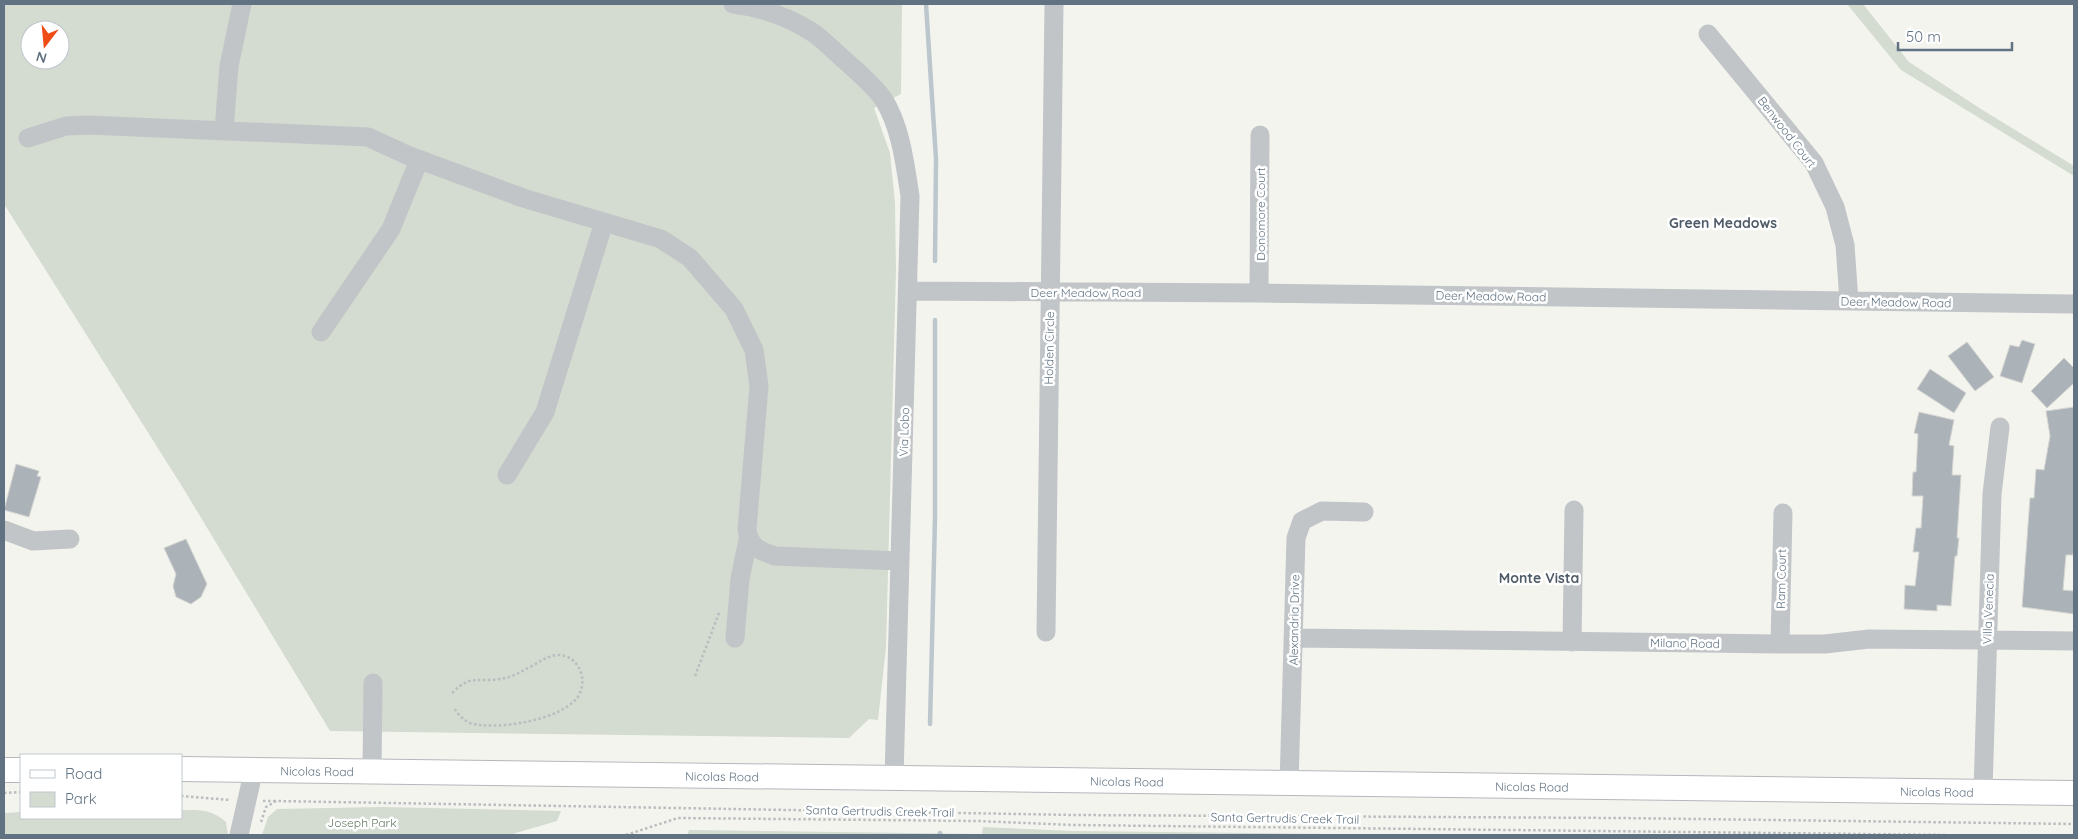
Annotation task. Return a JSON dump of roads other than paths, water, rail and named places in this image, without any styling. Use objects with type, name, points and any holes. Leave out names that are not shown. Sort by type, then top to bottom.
[{"type":"main road","name":"Nicolas Road","points":[[182,769],[1289,785],[2074,793]]},
{"type":"main road","points":[[4,770],[20,770]]},
{"type":"street","points":[[224,130],[229,66],[242,4]]},
{"type":"street","name":"Via Lobo","points":[[733,4],[745,5],[784,18],[806,29],[816,35],[850,65],[878,92],[884,101],[895,127],[906,170],[910,196],[894,778]]},
{"type":"street","name":"Holden Circle","points":[[1046,632],[1054,4]]},
{"type":"street","name":"Benwood Court","points":[[1708,34],[1814,163],[1835,207],[1845,245],[1849,301]]},
{"type":"street","points":[[28,138],[66,126],[224,130],[368,137],[419,160],[523,198],[661,239],[690,258],[734,309],[754,350],[759,386],[747,529],[748,540],[740,579],[735,638]]},
{"type":"street","name":"Donomore Court","points":[[1259,293],[1260,135]]},
{"type":"street","points":[[322,332],[391,229],[419,160]]},
{"type":"street","points":[[507,475],[545,412],[604,222]]},
{"type":"street","name":"Deer Meadow Road","points":[[908,291],[1259,293],[2074,304]]},
{"type":"street","name":"Villa Venecia","points":[[1983,792],[1986,641],[1992,494],[2000,427]]},
{"type":"street","points":[[1572,642],[1574,510]]},
{"type":"street","name":"Alexandria Drive","points":[[1289,785],[1296,538],[1302,521],[1322,511],[1364,512]]},
{"type":"street","name":"Ram Court","points":[[1780,644],[1783,513]]},
{"type":"street","points":[[4,530],[33,541],[70,539]]},
{"type":"street","points":[[748,540],[758,550],[776,556],[900,561]]},
{"type":"street","name":"Milano Road","points":[[1294,638],[1780,644],[1825,644],[1869,639],[2074,641]]},
{"type":"street","points":[[372,771],[373,683]]},
{"type":"street","points":[[239,835],[254,769]]},
{"type":"waterway","points":[[926,4],[936,159],[935,261]]},
{"type":"waterway","points":[[930,724],[935,518],[935,320]]},
{"type":"district","name":"Green Meadows","points":[[1723,223]]},
{"type":"district","name":"Monte Vista","points":[[1539,578]]},
{"type":"park label","name":"Joseph Park","points":[[362,822]]}]
